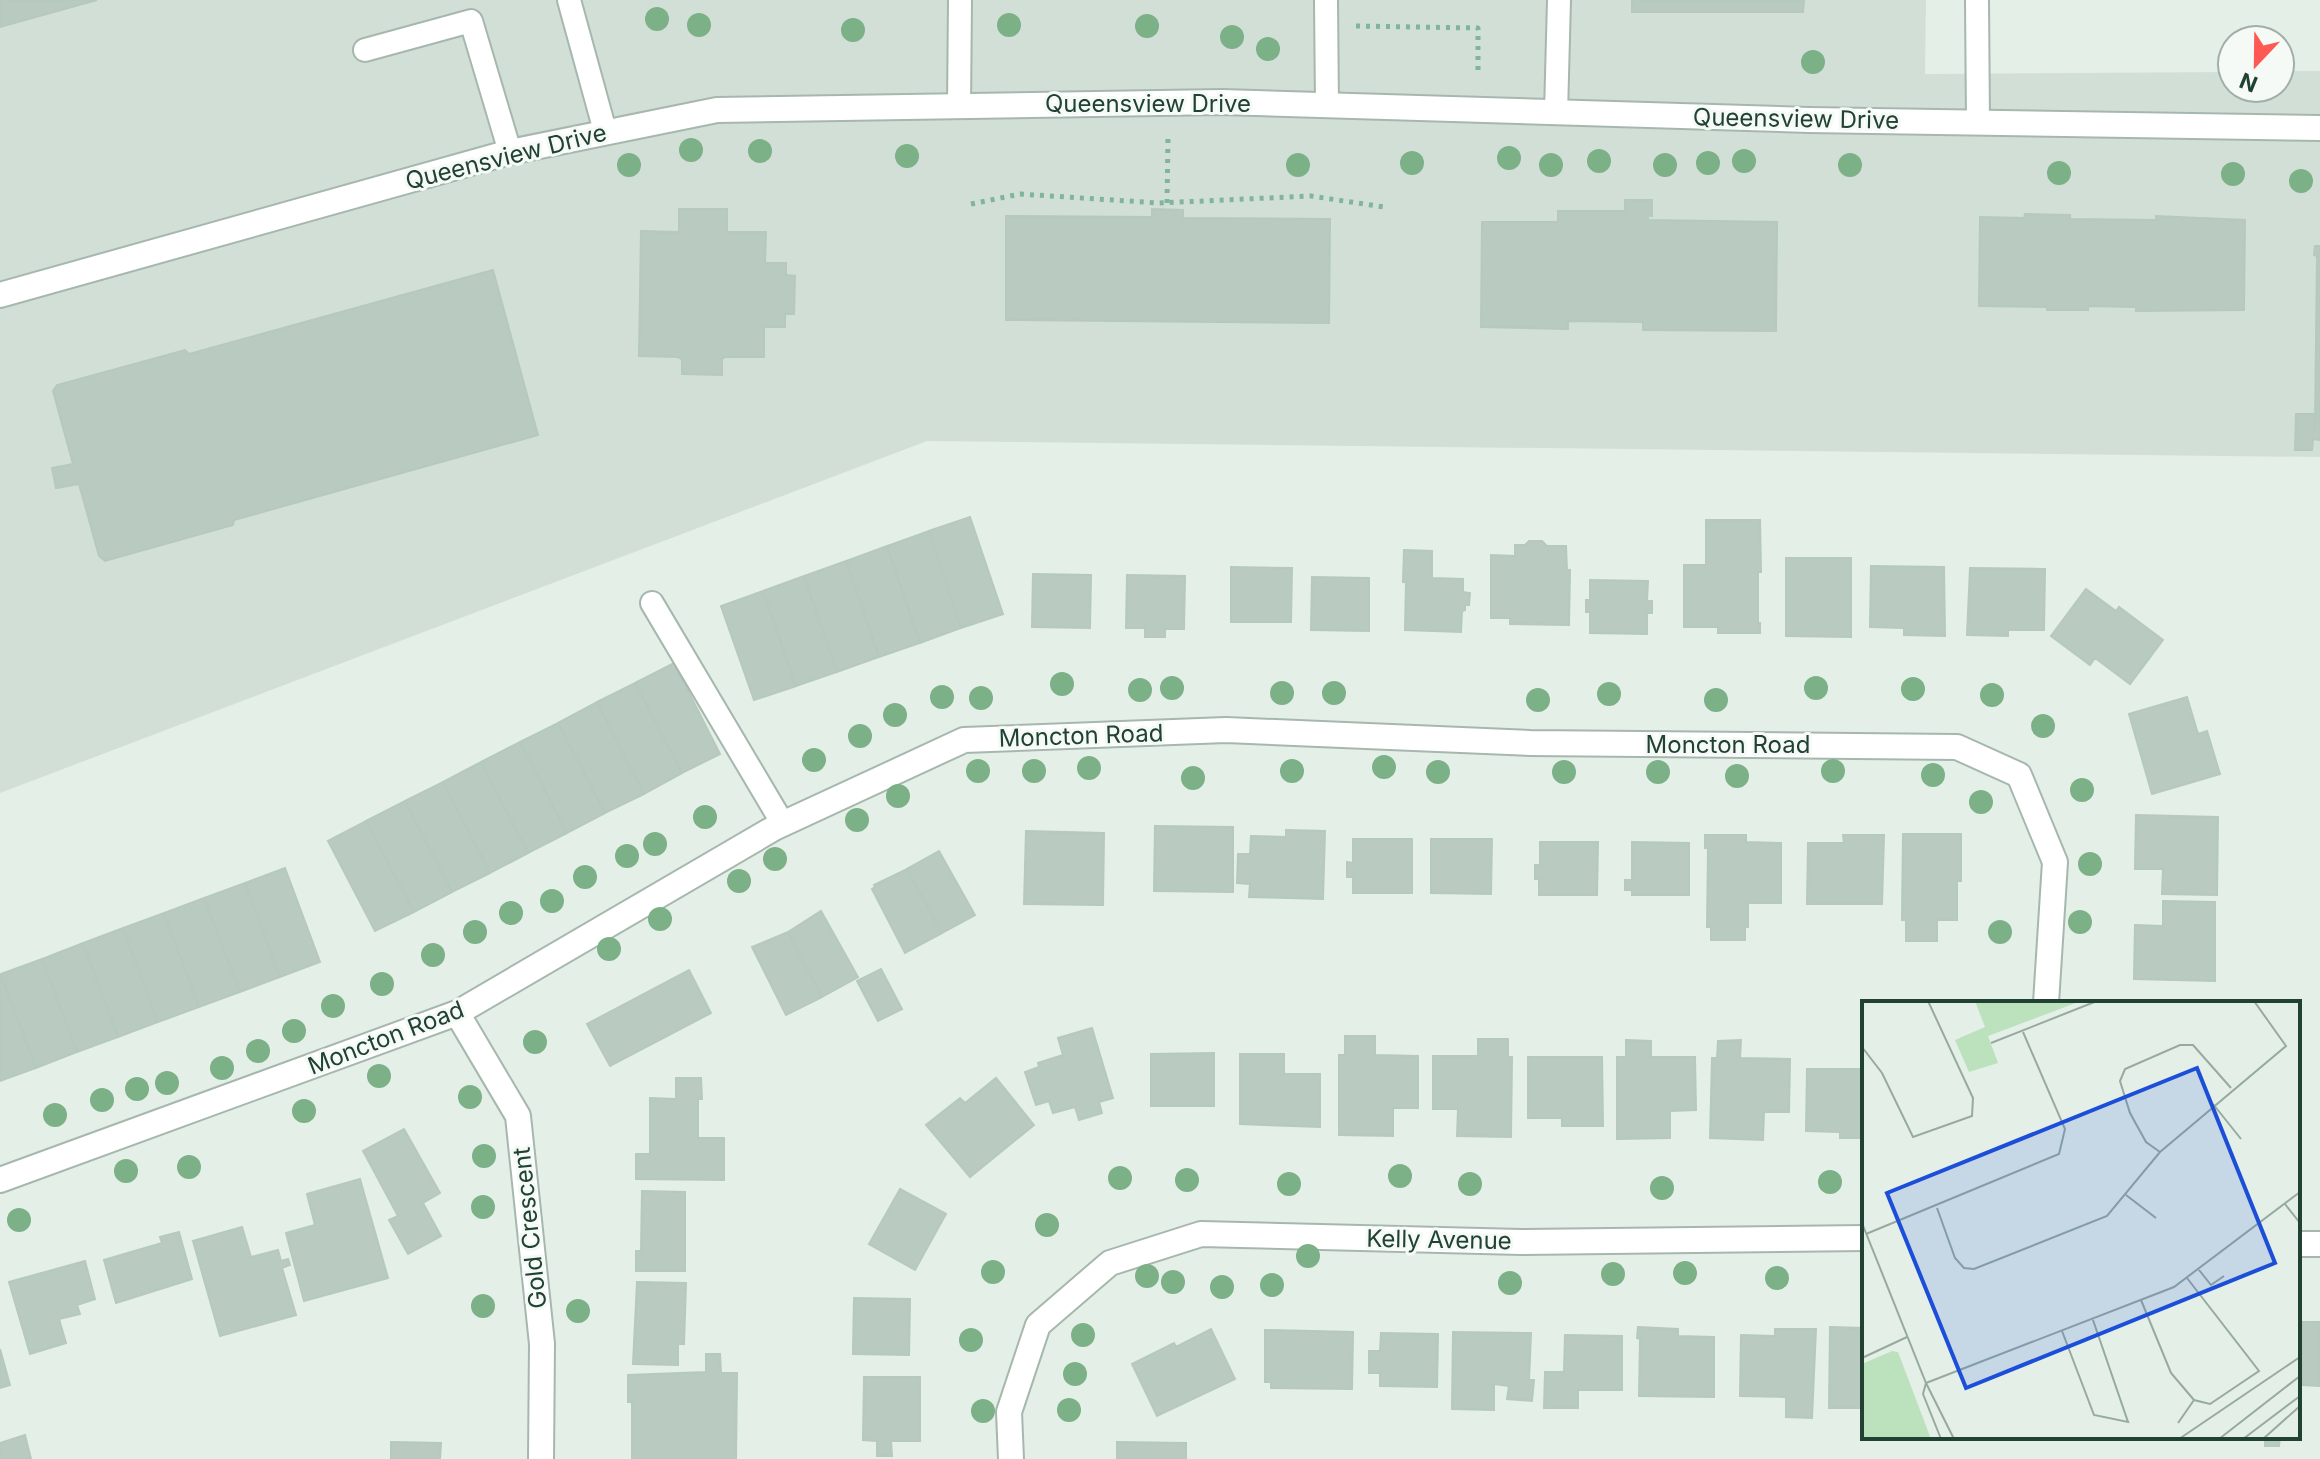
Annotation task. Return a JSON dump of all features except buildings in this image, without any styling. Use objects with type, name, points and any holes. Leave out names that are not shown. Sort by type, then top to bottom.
[{"type":"street","name":"Queensview Drive","points":[[0,295],[510,152],[717,110],[1168,103],[2320,128]]},
{"type":"street","name":"Moncton Road","points":[[0,1180],[457,1013],[783,824],[964,740],[1226,730],[1530,743],[1957,747],[2019,775],[2055,862],[2046,1001]]},
{"type":"street","name":"Gold Crescent","points":[[457,1013],[518,1116],[542,1344],[541,1459]]},
{"type":"street","name":"Kelly Avenue","points":[[1011,1459],[1009,1412],[1040,1324],[1110,1263],[1201,1234],[1521,1242],[1862,1238]]},
{"type":"lane","points":[[569,0],[605,131]]},
{"type":"lane","points":[[959,107],[960,0]]},
{"type":"lane","points":[[1326,0],[1327,105]]},
{"type":"lane","points":[[1556,113],[1559,0]]},
{"type":"lane","points":[[1977,0],[1978,122]]},
{"type":"lane","points":[[365,50],[471,21],[510,152]]},
{"type":"lane","points":[[652,603],[783,824]]},
{"type":"path","points":[[1328,26],[1478,28],[1478,73]]},
{"type":"path","points":[[1167,203],[1168,103]]},
{"type":"path","points":[[971,204],[1020,194],[1167,203],[1311,196],[1384,207]]},
{"type":"shaded area","points":[[0,0],[1926,0],[1925,74],[2216,72],[2216,104],[2296,104],[2296,71],[2320,71],[2320,457],[927,441],[0,793]]}]
